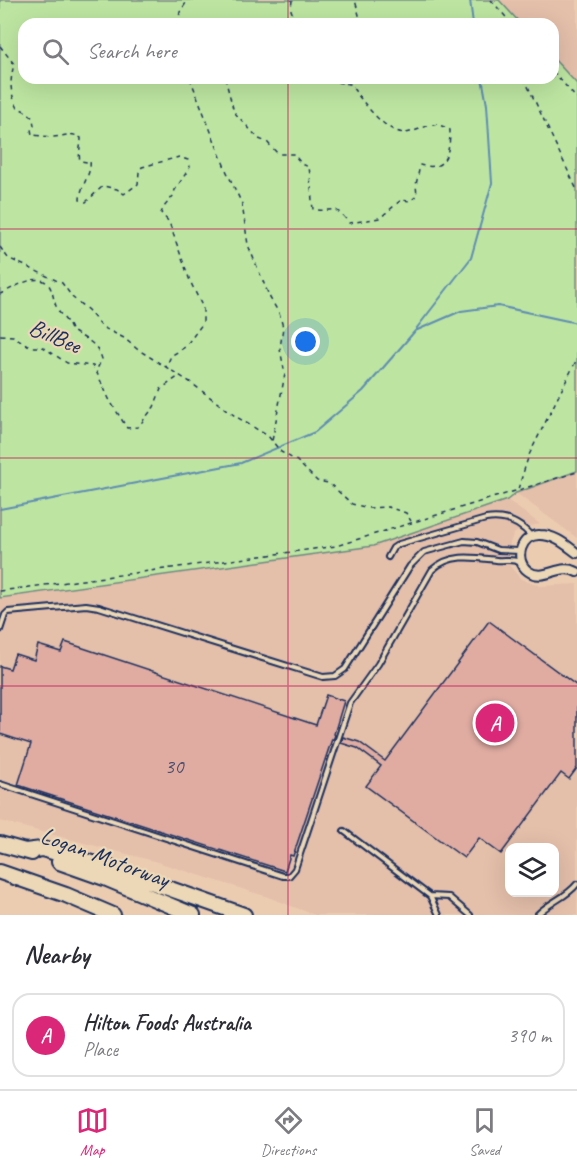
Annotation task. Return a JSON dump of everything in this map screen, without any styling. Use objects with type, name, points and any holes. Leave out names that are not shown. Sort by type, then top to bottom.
[{"type":"highway","name":"Logan Motorway","points":[[0,844],[107,879],[194,915]]},
{"type":"highway","points":[[25,851],[42,849],[111,868],[244,915]]},
{"type":"highway","name":"Logan Motorway","points":[[0,872],[66,895],[113,915]]},
{"type":"street","points":[[577,553],[552,537],[538,534],[526,540],[520,551],[522,564],[527,571],[543,576],[563,568],[577,572]]},
{"type":"lane","points":[[388,557],[393,548],[399,544],[497,517],[516,524],[532,537]]},
{"type":"lane","points":[[0,630],[5,615],[12,611],[86,605],[323,677],[335,676],[345,669],[410,566],[424,552],[464,541],[477,542],[498,550],[520,551]]},
{"type":"lane","points":[[0,784],[227,860],[289,876],[295,869],[350,703],[378,664],[432,570],[441,562],[456,558],[514,559],[522,564]]},
{"type":"lane","points":[[344,831],[430,896],[439,915]]},
{"type":"lane","points":[[536,915],[569,894],[577,884]]},
{"type":"lane","points":[[430,896],[449,897],[470,915]]},
{"type":"lane","points":[[544,908],[544,915]]},
{"type":"path","points":[[179,18],[188,0]]},
{"type":"path","points":[[292,0],[291,10],[294,18]]},
{"type":"path","points":[[355,0],[358,18]]},
{"type":"path","points":[[491,0],[507,18]]},
{"type":"path","points":[[0,46],[14,64],[10,86],[11,96],[18,108],[29,112],[33,119],[32,135],[55,137],[67,133],[81,138],[78,153],[80,160],[90,161],[91,165],[83,183],[80,200],[86,202],[103,186],[117,189],[124,194],[138,184],[142,167],[179,157],[188,160],[190,167],[162,213],[169,222],[189,281],[203,308],[203,323],[186,347],[171,356],[166,367]]},
{"type":"path","points":[[559,78],[577,99]]},
{"type":"path","points":[[192,84],[242,204],[248,245],[270,298],[279,313],[283,327],[280,349],[285,374],[272,442]]},
{"type":"path","points":[[227,84],[234,112],[259,139],[267,142],[278,154],[293,154],[302,164],[309,167],[313,208],[334,209],[340,212],[349,223],[380,218],[401,200],[410,201],[417,196],[416,185],[420,165],[436,166],[443,161],[450,144],[450,130],[441,125],[425,126],[409,133],[390,129],[366,105],[350,84]]},
{"type":"path","points":[[527,84],[577,190]]},
{"type":"path","points":[[0,247],[8,258],[62,283],[102,327],[124,338],[190,382],[235,416],[268,436],[281,452],[297,461],[316,480],[329,483],[352,504],[369,508],[388,507],[406,513],[412,522]]},
{"type":"path","points":[[0,294],[27,281],[46,282],[49,285],[56,306],[69,323],[71,330],[90,340],[101,354],[102,359],[96,370],[110,401],[127,428],[138,427],[154,407],[161,389],[179,376]]},
{"type":"path","name":"BillBee","points":[[0,335],[13,336],[31,347],[43,347],[51,351],[67,363],[93,366],[96,370]]},
{"type":"path","points":[[518,490],[529,455],[577,359]]},
{"type":"path","points":[[0,591],[336,546],[577,472]]},
{"type":"shaded area","points":[[498,0],[577,0],[577,89],[559,69],[559,18],[514,18]]},
{"type":"shaded area","points":[[577,471],[577,538],[516,493]]},
{"type":"shaded area","points":[[507,500],[540,524],[526,527],[513,534],[508,550],[508,564],[521,579],[540,586],[577,584],[577,915],[315,915],[268,897],[154,861],[0,821],[0,598],[373,546]]},
{"type":"green space","points":[[0,0],[499,0],[516,18],[18,18],[18,84],[559,84],[559,64],[577,84],[577,471],[516,493],[507,500],[373,546],[0,598]]},
{"type":"building","points":[[489,621],[577,686],[577,768],[569,779],[561,773],[509,843],[505,843],[505,849],[501,854],[479,838],[464,858],[366,786],[381,766],[357,748],[341,743],[343,737],[359,742],[385,761]]},
{"type":"building","points":[[65,642],[316,725],[326,695],[344,701],[335,735],[293,856],[290,855],[285,871],[18,785],[31,744],[0,734],[0,666],[10,669],[15,654],[34,660],[38,645],[61,652]]},
{"type":"waterway","points":[[470,0],[472,18]]},
{"type":"waterway","points":[[416,329],[471,258],[492,183],[487,105],[483,84]]},
{"type":"waterway","points":[[0,509],[241,463],[315,432],[363,391],[415,331],[461,311],[498,306],[577,323]]},
{"type":"place","name":"Hilton Foods Australia","points":[[495,723]]}]
